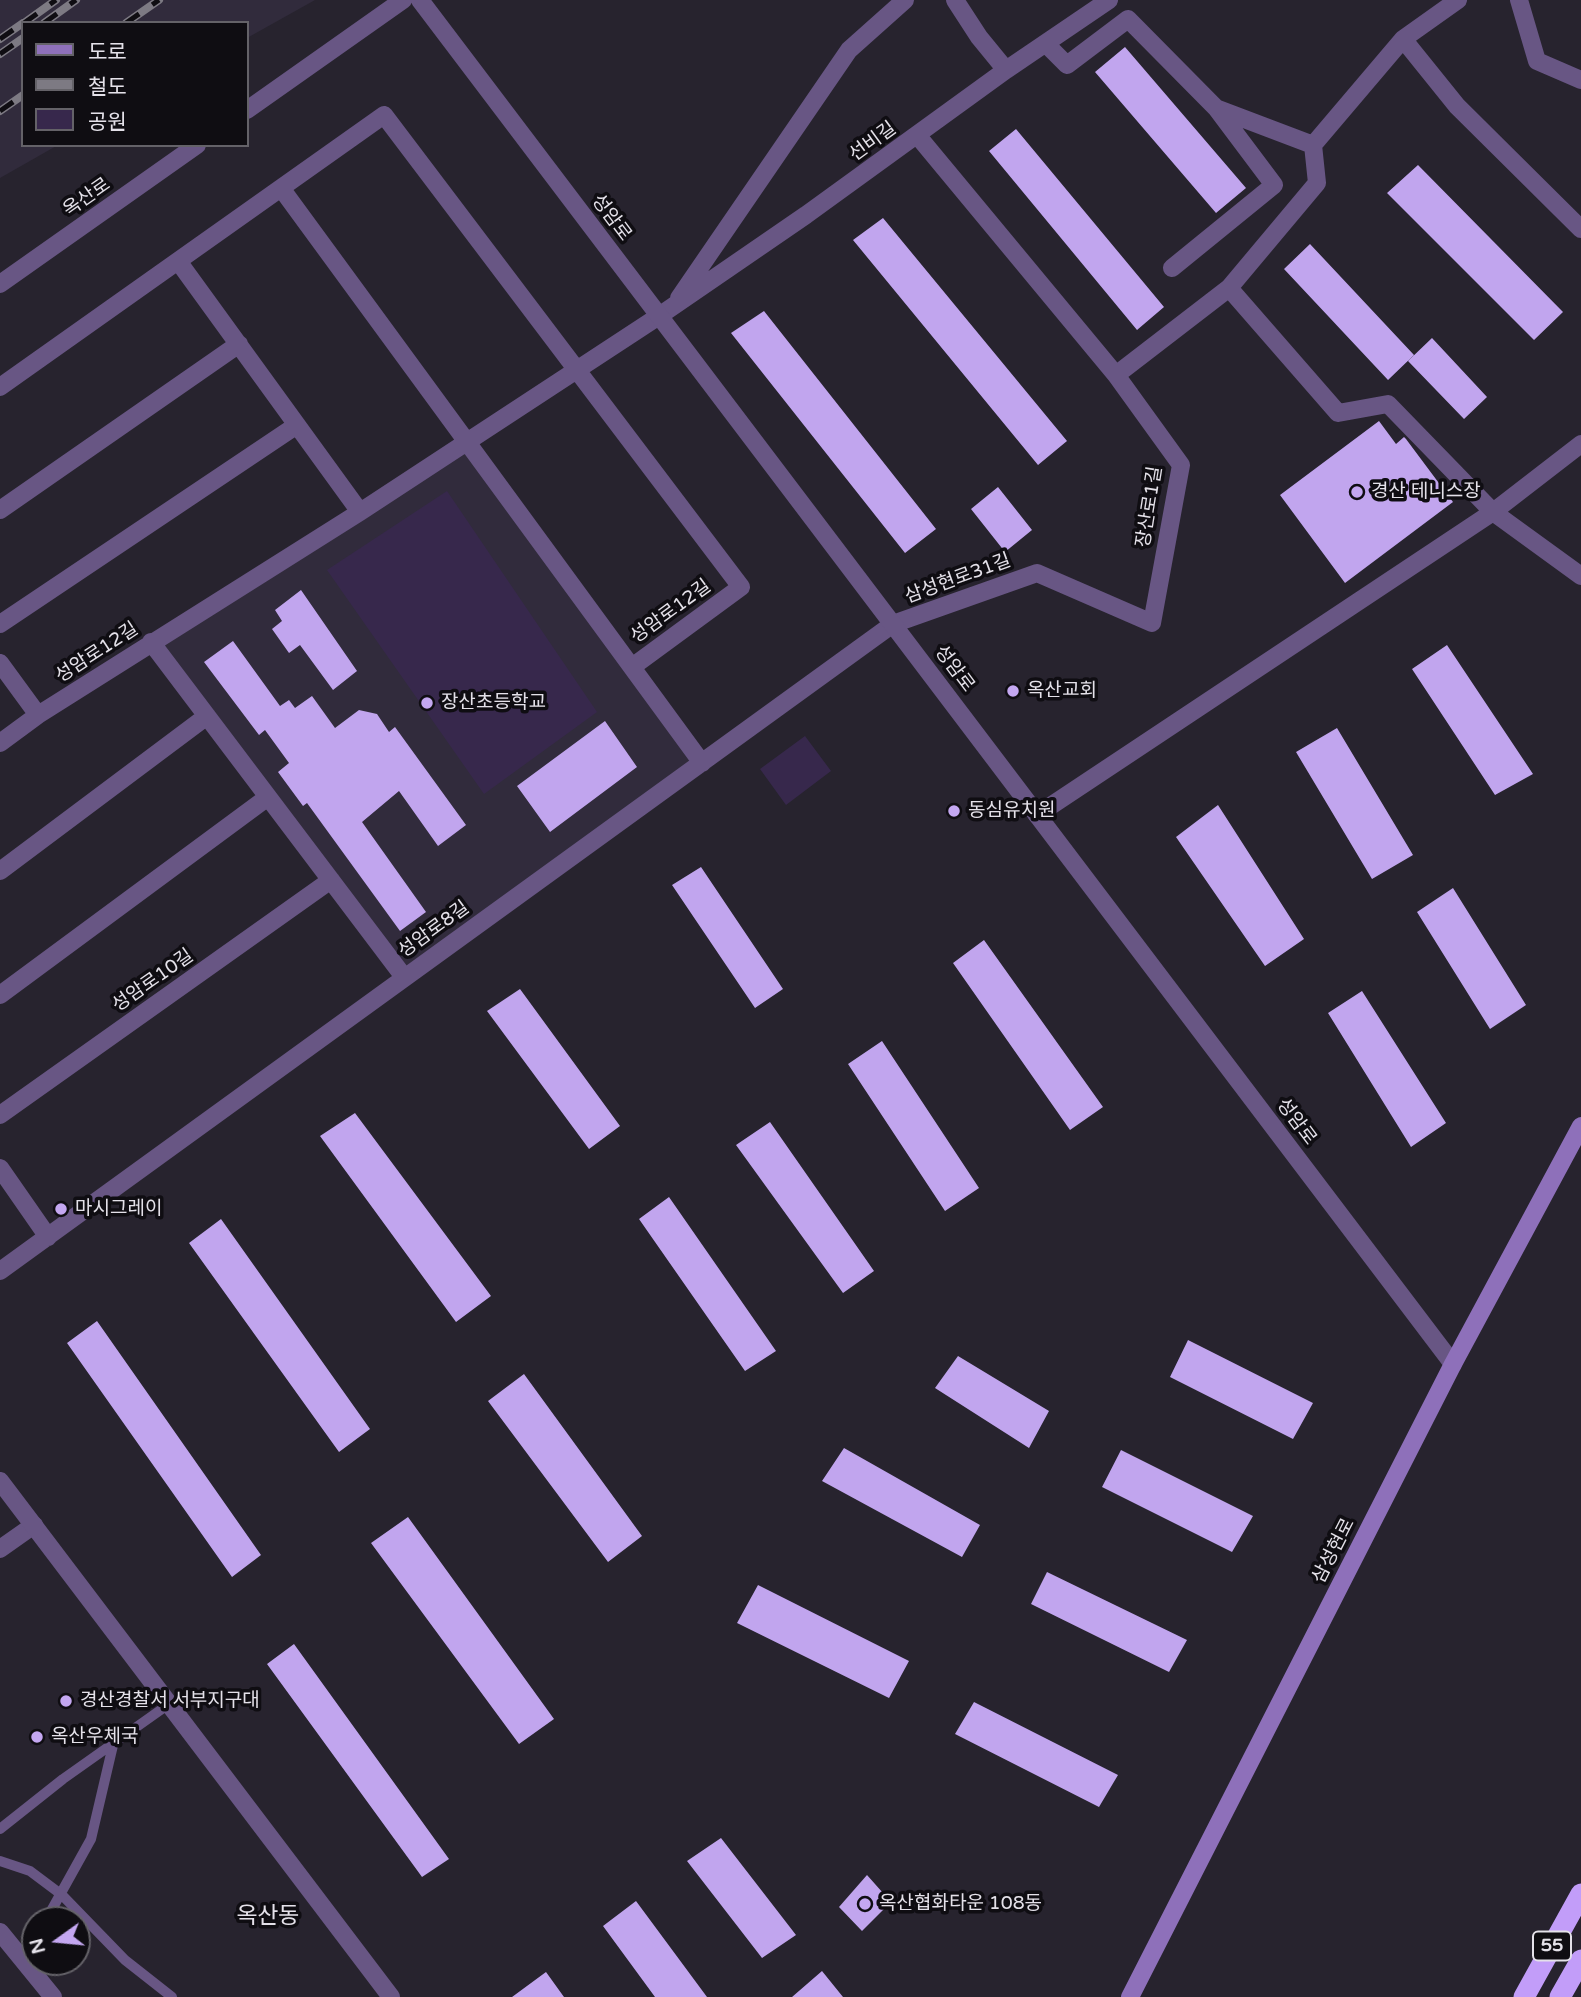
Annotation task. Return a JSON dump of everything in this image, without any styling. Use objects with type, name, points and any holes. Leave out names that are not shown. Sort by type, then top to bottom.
[{"type":"highway","name":"55","points":[[1524,1997],[1581,1894]]},
{"type":"highway","name":"55","points":[[1560,1997],[1581,1960]]},
{"type":"main road","name":"삼성현로","points":[[1129,1997],[1453,1364],[1581,1126]]},
{"type":"street","points":[[248,109],[403,0]]},
{"type":"street","name":"성암로","points":[[420,0],[666,311],[893,624],[1453,1364]]},
{"type":"street","points":[[666,311],[849,50],[905,0]]},
{"type":"street","points":[[955,0],[979,37],[1006,70]]},
{"type":"street","name":"선비길","points":[[666,311],[1109,0]]},
{"type":"street","points":[[1116,375],[1229,288],[1317,183],[1314,145],[1403,39],[1458,0]]},
{"type":"street","points":[[1519,0],[1537,61],[1581,80]]},
{"type":"street","points":[[1046,44],[1067,65],[1128,19],[1217,109],[1274,185],[1172,268]]},
{"type":"street","points":[[1403,39],[1457,106],[1581,229]]},
{"type":"street","points":[[1217,109],[1314,145]]},
{"type":"street","name":"성암로12길","points":[[384,115],[741,587],[632,667],[281,188],[384,115]]},
{"type":"street","name":"장산로1길","points":[[917,135],[1116,375],[1181,465],[1152,623]]},
{"type":"street","name":"옥산로","points":[[0,284],[194,147]]},
{"type":"street","points":[[0,387],[281,188]]},
{"type":"street","points":[[178,261],[360,512]]},
{"type":"street","points":[[1229,288],[1338,413],[1388,404],[1493,512],[1581,576]]},
{"type":"street","name":"성암로12길","points":[[0,743],[38,715],[360,512],[666,311]]},
{"type":"street","points":[[0,510],[239,344]]},
{"type":"street","points":[[0,624],[297,425]]},
{"type":"street","points":[[1038,815],[1493,512],[1581,444]]},
{"type":"street","name":"삼성현로31길","points":[[893,624],[1037,573],[1152,623]]},
{"type":"street","name":"성암로8길","points":[[0,1271],[893,624]]},
{"type":"street","points":[[151,642],[404,977]]},
{"type":"street","points":[[0,663],[38,715]]},
{"type":"street","points":[[632,667],[702,763]]},
{"type":"street","points":[[0,871],[207,716]]},
{"type":"street","points":[[0,995],[268,797]]},
{"type":"street","name":"성암로10길","points":[[0,1115],[331,880]]},
{"type":"street","points":[[0,1168],[48,1237]]},
{"type":"street","points":[[0,1481],[391,1997]]},
{"type":"street","points":[[0,1549],[33,1525]]},
{"type":"street","points":[[0,1932],[21,1958]]},
{"type":"street","points":[[36,1976],[53,1997]]},
{"type":"lane","points":[[0,1829],[114,1741],[169,1704]]},
{"type":"lane","points":[[54,1906],[91,1839],[114,1741]]},
{"type":"lane","points":[[0,1861],[30,1871],[61,1895],[125,1960],[172,1997]]},
{"type":"shaded area","points":[[0,0],[315,0],[248,37],[248,21],[21,21],[21,147],[54,147],[0,178]]},
{"type":"shaded area","name":"장산초등학교","points":[[468,442],[702,763],[404,977],[151,642]]},
{"type":"green space","points":[[447,491],[597,712],[484,794],[327,570]]},
{"type":"green space","points":[[805,736],[831,771],[786,805],[760,769]]},
{"type":"building","points":[[1125,47],[1246,188],[1216,213],[1095,72]]},
{"type":"building","points":[[1016,129],[1164,307],[1137,330],[989,151]]},
{"type":"building","points":[[1418,165],[1563,312],[1534,340],[1387,193]]},
{"type":"building","points":[[883,218],[1067,441],[1038,465],[853,240]]},
{"type":"building","points":[[1310,244],[1414,355],[1388,380],[1284,269]]},
{"type":"building","points":[[764,311],[936,529],[905,553],[731,333]]},
{"type":"building","points":[[1432,338],[1487,397],[1464,419],[1408,361]]},
{"type":"building","points":[[1379,421],[1396,444],[1404,437],[1406,439],[1453,502],[1345,583],[1280,495]]},
{"type":"building","points":[[998,487],[1032,530],[1005,552],[971,509]]},
{"type":"building","points":[[301,590],[357,671],[333,690],[300,645],[289,653],[272,629],[282,621],[275,610]]},
{"type":"building","points":[[233,641],[280,706],[289,700],[295,708],[312,696],[335,728],[359,710],[377,714],[389,732],[395,727],[466,825],[438,846],[399,791],[362,822],[426,912],[400,931],[307,803],[303,806],[278,772],[289,763],[265,730],[259,735],[204,662]]},
{"type":"building","points":[[1447,645],[1533,774],[1495,795],[1412,669]]},
{"type":"building","points":[[605,721],[637,767],[550,832],[517,786]]},
{"type":"building","points":[[1337,728],[1413,855],[1372,879],[1296,752]]},
{"type":"building","points":[[1218,805],[1304,939],[1265,966],[1176,837]]},
{"type":"building","points":[[701,867],[783,989],[755,1008],[672,885]]},
{"type":"building","points":[[1453,888],[1526,1005],[1490,1029],[1417,912]]},
{"type":"building","points":[[984,940],[1103,1107],[1070,1130],[953,963]]},
{"type":"building","points":[[520,989],[620,1126],[589,1149],[487,1011]]},
{"type":"building","points":[[1362,991],[1446,1123],[1411,1147],[1328,1013]]},
{"type":"building","points":[[882,1041],[979,1188],[945,1211],[848,1064]]},
{"type":"building","points":[[355,1113],[491,1296],[456,1322],[320,1136]]},
{"type":"building","points":[[770,1122],[874,1271],[843,1293],[736,1145]]},
{"type":"building","points":[[669,1197],[776,1351],[745,1371],[639,1219]]},
{"type":"building","points":[[221,1219],[370,1429],[339,1452],[189,1243]]},
{"type":"building","points":[[97,1321],[261,1555],[232,1577],[67,1343]]},
{"type":"building","points":[[1188,1340],[1313,1403],[1293,1439],[1170,1377]]},
{"type":"building","points":[[958,1356],[1049,1411],[1029,1448],[935,1388]]},
{"type":"building","points":[[524,1374],[642,1536],[608,1562],[488,1401]]},
{"type":"building","points":[[844,1448],[980,1525],[962,1557],[822,1481]]},
{"type":"building","points":[[1121,1450],[1253,1516],[1232,1552],[1102,1487]]},
{"type":"building","points":[[408,1517],[554,1719],[519,1744],[371,1543]]},
{"type":"building","points":[[1047,1572],[1187,1640],[1169,1672],[1031,1604]]},
{"type":"building","points":[[758,1585],[909,1661],[889,1698],[737,1623]]},
{"type":"building","points":[[294,1644],[449,1859],[422,1877],[267,1664]]},
{"type":"building","points":[[974,1702],[1118,1775],[1099,1807],[955,1734]]},
{"type":"building","points":[[721,1838],[796,1935],[762,1958],[687,1861]]},
{"type":"building","name":"옥산협화타운 108동","points":[[867,1875],[891,1902],[862,1931],[839,1907]]},
{"type":"building","points":[[636,1901],[707,1997],[655,1997],[603,1926]]},
{"type":"building","points":[[822,1971],[843,1997],[792,1997]]},
{"type":"building","points":[[546,1972],[564,1997],[512,1997]]},
{"type":"railway","points":[[27,21],[56,0]]},
{"type":"railway","points":[[47,21],[76,0]]},
{"type":"railway","points":[[129,21],[159,0]]},
{"type":"railway","points":[[0,39],[21,24]]},
{"type":"railway","points":[[0,54],[21,39]]},
{"type":"railway","points":[[0,111],[21,96]]},
{"type":"place","name":"경산 테니스장","points":[[1357,492]]},
{"type":"place","name":"옥산교회","points":[[1013,691]]},
{"type":"place","name":"장산초등학교","points":[[427,703]]},
{"type":"place","name":"동심유치원","points":[[954,811]]},
{"type":"place","name":"마시그레이","points":[[61,1209]]},
{"type":"place","name":"경산경찰서 서부지구대","points":[[66,1701]]},
{"type":"place","name":"옥산우체국","points":[[37,1737]]},
{"type":"place","name":"옥산협화타운 108동","points":[[865,1904]]},
{"type":"district","name":"옥산동","points":[[268,1917]]}]
